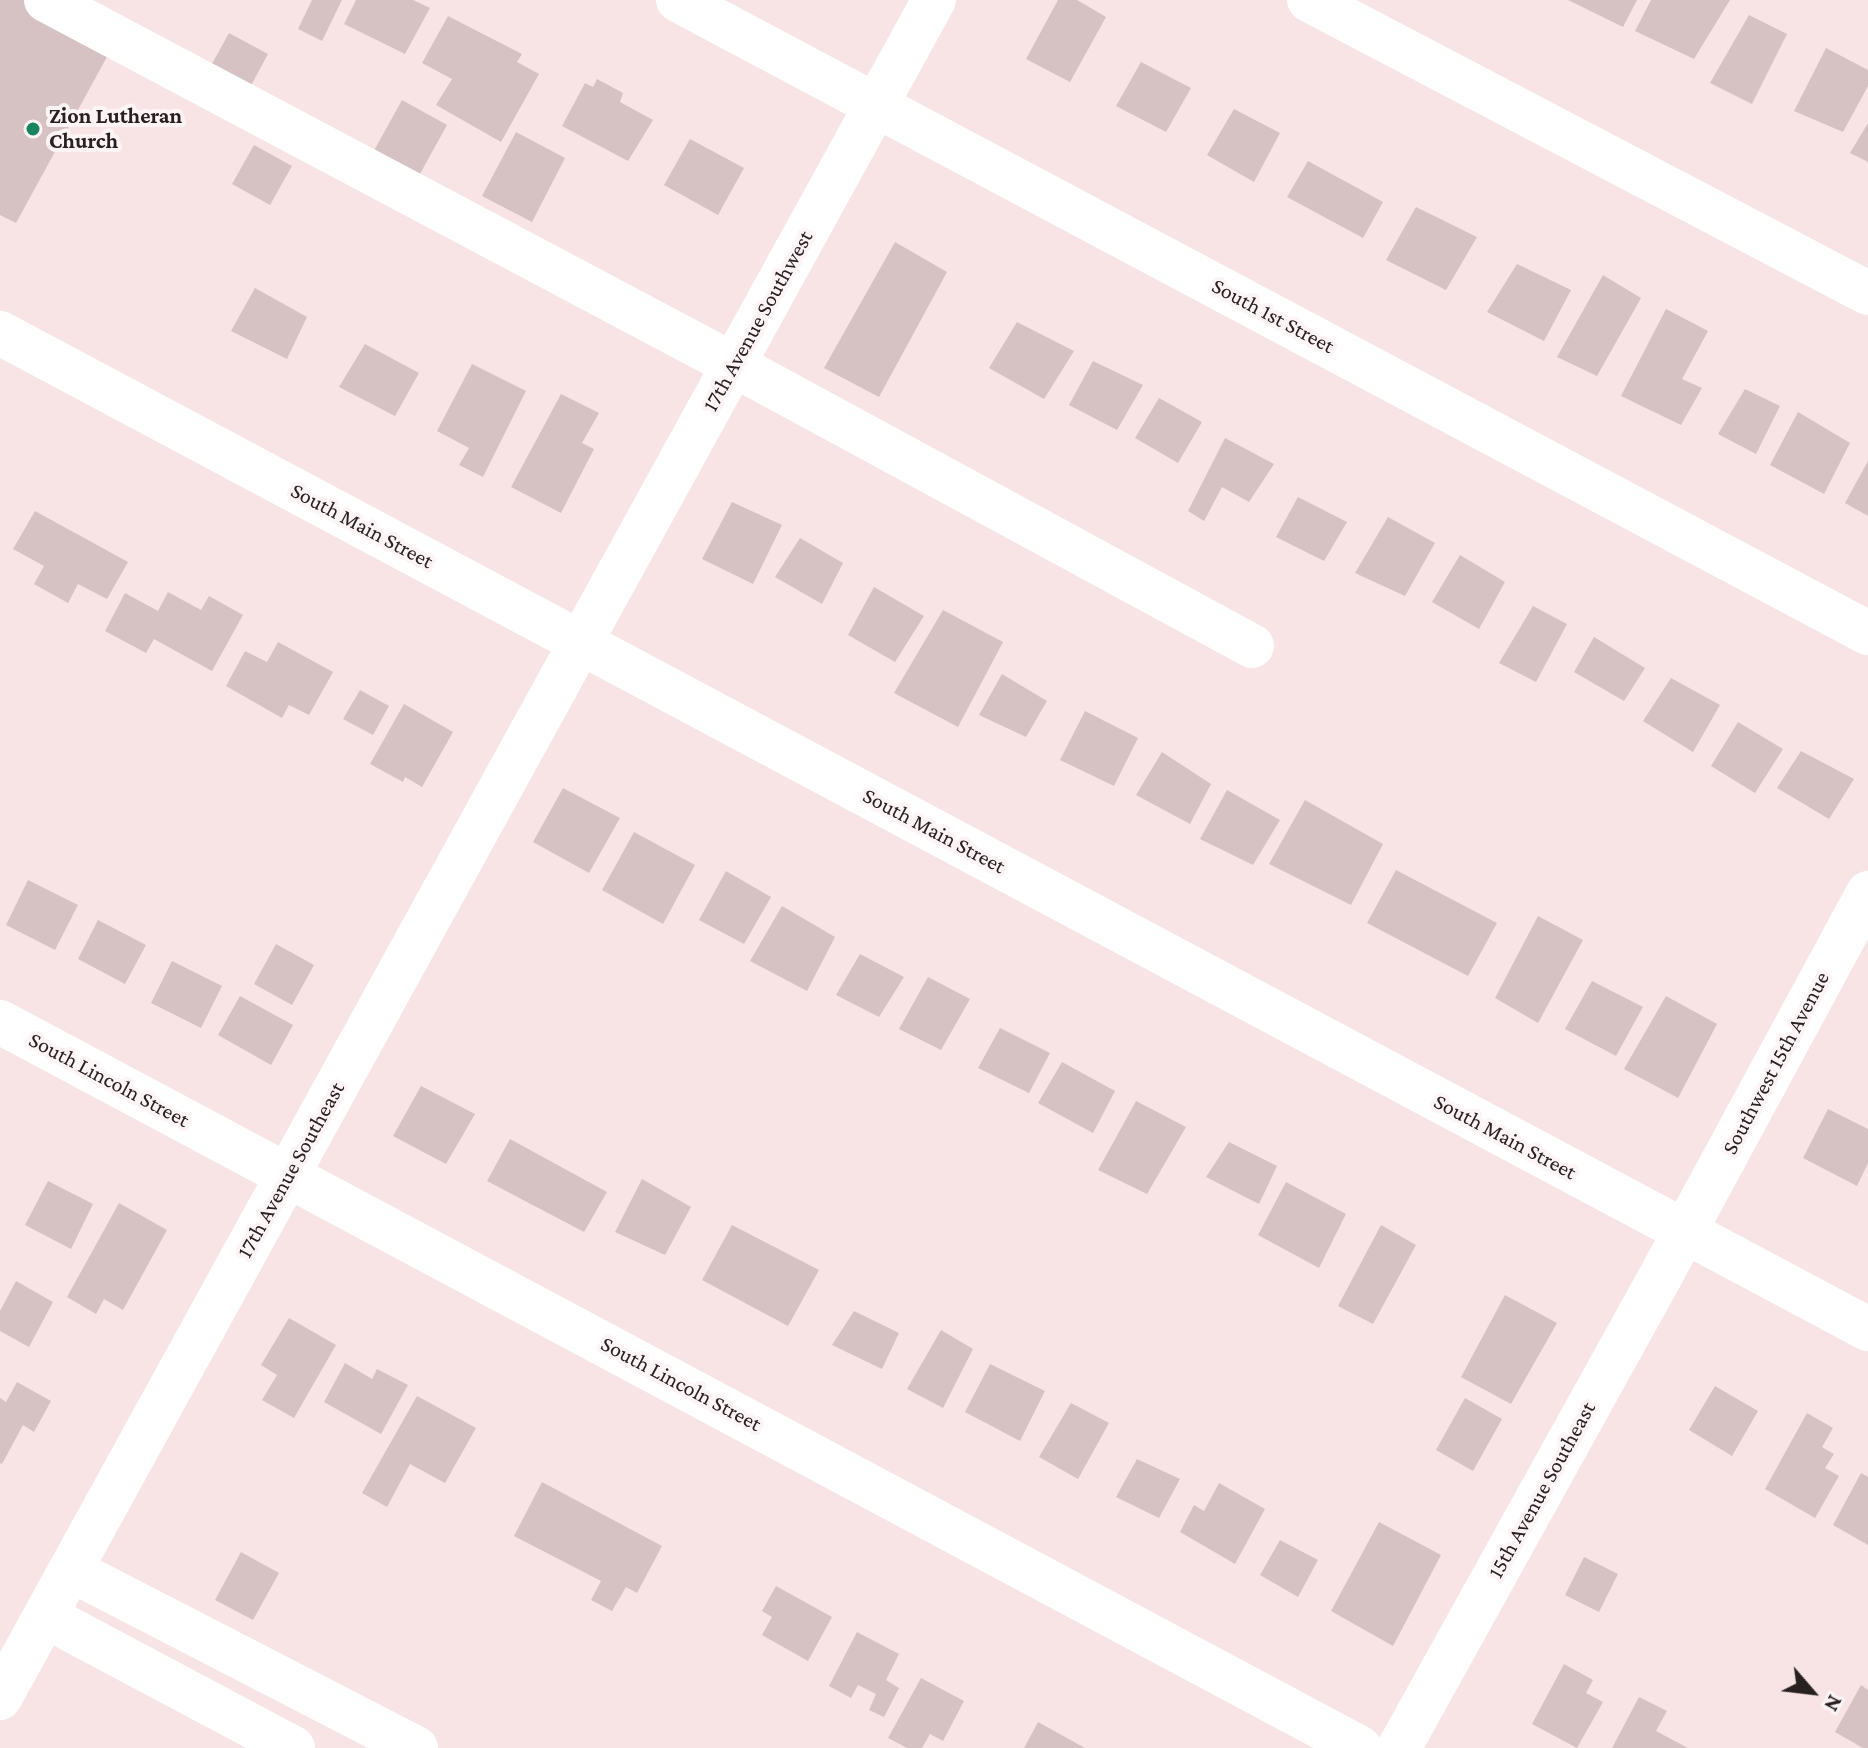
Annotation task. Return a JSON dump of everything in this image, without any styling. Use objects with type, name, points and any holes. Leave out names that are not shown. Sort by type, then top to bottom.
[{"type":"street","points":[[46,0],[734,365],[1252,646]]},
{"type":"street","name":"South 1st Street","points":[[678,0],[1868,633]]},
{"type":"street","name":"17th Avenue Southwest","points":[[582,642],[934,0]]},
{"type":"street","points":[[1309,0],[1868,293]]},
{"type":"street","name":"South Main Street","points":[[0,333],[1868,1329]]},
{"type":"street","name":"17th Avenue Southeast","points":[[0,1698],[582,642]]},
{"type":"street","name":"Southwest 15th Avenue","points":[[1685,1233],[1868,893]]},
{"type":"street","name":"South Lincoln Street","points":[[0,1022],[1360,1748]]},
{"type":"street","name":"15th Avenue Southeast","points":[[1399,1748],[1685,1233]]},
{"type":"street","points":[[71,1570],[416,1748]]},
{"type":"street","points":[[45,1616],[293,1748]]},
{"type":"building","name":"Zion Lutheran Church","points":[[0,0],[29,0],[114,44],[16,223],[0,215]]},
{"type":"building","points":[[312,0],[342,0],[322,41],[298,29]]},
{"type":"building","points":[[356,0],[413,0],[430,8],[405,54],[344,24]]},
{"type":"building","points":[[1058,0],[1077,0],[1106,17],[1070,82],[1026,59]]},
{"type":"building","points":[[1568,0],[1637,0],[1623,27]]},
{"type":"building","points":[[1651,0],[1730,0],[1694,59],[1635,31]]},
{"type":"building","points":[[1749,15],[1787,34],[1752,104],[1710,83]]},
{"type":"building","points":[[448,16],[522,54],[517,62],[539,74],[501,142],[436,105],[452,79],[422,63]]},
{"type":"building","points":[[229,33],[268,54],[247,93],[208,71]]},
{"type":"building","points":[[1826,48],[1868,70],[1868,86],[1843,132],[1794,111]]},
{"type":"building","points":[[1141,62],[1191,88],[1166,132],[1116,106]]},
{"type":"building","points":[[597,79],[623,93],[620,102],[653,120],[628,161],[562,126],[585,83],[593,87]]},
{"type":"building","points":[[402,100],[447,125],[416,181],[371,156]]},
{"type":"building","points":[[1234,109],[1280,133],[1254,182],[1207,155]]},
{"type":"building","points":[[1868,123],[1868,162],[1850,153]]},
{"type":"building","points":[[516,132],[565,158],[532,222],[482,196]]},
{"type":"building","points":[[690,139],[744,168],[718,215],[664,185]]},
{"type":"building","points":[[254,145],[292,166],[270,205],[232,184]]},
{"type":"building","points":[[1308,161],[1383,202],[1363,238],[1287,197]]},
{"type":"building","points":[[1416,207],[1477,237],[1446,290],[1386,260]]},
{"type":"building","points":[[895,242],[947,272],[879,397],[824,368]]},
{"type":"building","points":[[1517,264],[1571,290],[1544,341],[1487,312]]},
{"type":"building","points":[[1603,275],[1641,298],[1597,376],[1557,357]]},
{"type":"building","points":[[255,288],[307,317],[287,359],[231,331]]},
{"type":"building","points":[[1666,309],[1708,331],[1682,379],[1702,388],[1681,425],[1621,396]]},
{"type":"building","points":[[1017,322],[1074,351],[1044,399],[989,368]]},
{"type":"building","points":[[365,344],[419,373],[395,416],[339,387]]},
{"type":"building","points":[[1093,361],[1143,385],[1117,430],[1069,405]]},
{"type":"building","points":[[472,364],[526,391],[483,477],[459,465],[469,448],[437,431]]},
{"type":"building","points":[[1745,389],[1780,406],[1756,454],[1718,434]]},
{"type":"building","points":[[561,394],[599,413],[582,443],[594,449],[561,513],[511,487]]},
{"type":"building","points":[[1159,398],[1202,422],[1178,463],[1135,438]]},
{"type":"building","points":[[1798,412],[1850,443],[1824,494],[1770,465]]},
{"type":"building","points":[[1225,438],[1274,464],[1249,502],[1222,487],[1204,521],[1188,511]]},
{"type":"building","points":[[1868,461],[1868,516],[1845,503]]},
{"type":"building","points":[[1298,497],[1347,522],[1324,561],[1276,537]]},
{"type":"building","points":[[732,502],[782,525],[753,584],[702,559]]},
{"type":"building","points":[[35,511],[128,562],[107,599],[78,584],[68,603],[34,584],[44,566],[13,549]]},
{"type":"building","points":[[1388,517],[1435,543],[1405,596],[1355,573]]},
{"type":"building","points":[[800,538],[843,563],[822,604],[775,577]]},
{"type":"building","points":[[1460,555],[1505,582],[1479,629],[1432,602]]},
{"type":"building","points":[[874,587],[924,616],[895,662],[848,635]]},
{"type":"building","points":[[168,592],[201,610],[209,596],[243,615],[212,671],[154,639],[146,653],[105,631],[125,593],[158,611]]},
{"type":"building","points":[[1533,606],[1567,624],[1536,682],[1499,663]]},
{"type":"building","points":[[943,610],[1003,642],[958,727],[894,693]]},
{"type":"building","points":[[1594,637],[1645,668],[1624,701],[1574,672]]},
{"type":"building","points":[[278,642],[333,672],[309,715],[289,705],[282,718],[226,686],[245,651],[267,662]]},
{"type":"building","points":[[1002,674],[1047,701],[1026,737],[979,715]]},
{"type":"building","points":[[1671,678],[1720,705],[1693,752],[1643,721]]},
{"type":"building","points":[[360,690],[389,706],[373,735],[343,719]]},
{"type":"building","points":[[404,704],[453,732],[422,787],[405,777],[403,782],[370,764]]},
{"type":"building","points":[[1085,711],[1138,738],[1114,786],[1060,760]]},
{"type":"building","points":[[1738,722],[1783,749],[1755,793],[1711,766]]},
{"type":"building","points":[[1801,751],[1854,779],[1829,819],[1777,788]]},
{"type":"building","points":[[1162,752],[1211,784],[1190,824],[1136,795]]},
{"type":"building","points":[[563,788],[620,818],[589,873],[533,842]]},
{"type":"building","points":[[1227,790],[1280,820],[1253,865],[1200,839]]},
{"type":"building","points":[[1305,800],[1383,844],[1351,905],[1269,864]]},
{"type":"building","points":[[634,832],[695,865],[663,924],[602,890]]},
{"type":"building","points":[[1396,870],[1497,923],[1468,976],[1367,923]]},
{"type":"building","points":[[726,871],[771,897],[744,944],[699,920]]},
{"type":"building","points":[[28,880],[78,905],[55,950],[6,925]]},
{"type":"building","points":[[782,906],[835,937],[807,991],[750,961]]},
{"type":"building","points":[[1538,916],[1583,940],[1538,1023],[1495,998]]},
{"type":"building","points":[[98,920],[146,945],[125,984],[78,959]]},
{"type":"building","points":[[276,944],[314,965],[292,1005],[254,984]]},
{"type":"building","points":[[860,954],[904,977],[879,1017],[836,995]]},
{"type":"building","points":[[172,961],[222,986],[201,1028],[151,1003]]},
{"type":"building","points":[[928,977],[970,999],[941,1050],[899,1029]]},
{"type":"building","points":[[1592,981],[1643,1007],[1616,1056],[1565,1029]]},
{"type":"building","points":[[240,996],[293,1025],[271,1065],[218,1035]]},
{"type":"building","points":[[1666,996],[1717,1024],[1678,1098],[1624,1069]]},
{"type":"building","points":[[1000,1028],[1050,1053],[1029,1093],[978,1068]]},
{"type":"building","points":[[1062,1062],[1115,1091],[1093,1133],[1038,1103]]},
{"type":"building","points":[[421,1086],[475,1114],[446,1164],[393,1136]]},
{"type":"building","points":[[1136,1101],[1186,1127],[1147,1194],[1098,1170]]},
{"type":"building","points":[[1828,1109],[1868,1129],[1868,1163],[1857,1186],[1803,1158]]},
{"type":"building","points":[[510,1139],[607,1192],[584,1232],[487,1181]]},
{"type":"building","points":[[1229,1142],[1277,1166],[1259,1204],[1206,1177]]},
{"type":"building","points":[[642,1179],[691,1207],[665,1255],[615,1232]]},
{"type":"building","points":[[48,1181],[93,1204],[71,1249],[25,1225]]},
{"type":"building","points":[[1286,1182],[1346,1214],[1319,1268],[1258,1235]]},
{"type":"building","points":[[119,1203],[167,1230],[123,1310],[104,1299],[96,1314],[67,1297]]},
{"type":"building","points":[[732,1225],[819,1270],[788,1326],[702,1280]]},
{"type":"building","points":[[1381,1225],[1416,1245],[1373,1324],[1338,1306]]},
{"type":"building","points":[[16,1281],[53,1302],[29,1347],[0,1331],[0,1311]]},
{"type":"building","points":[[1505,1295],[1557,1323],[1511,1404],[1461,1377]]},
{"type":"building","points":[[854,1311],[899,1333],[882,1369],[832,1345]]},
{"type":"building","points":[[289,1318],[336,1345],[294,1418],[262,1400],[277,1375],[261,1365]]},
{"type":"building","points":[[941,1330],[973,1349],[943,1408],[907,1389]]},
{"type":"building","points":[[345,1363],[372,1379],[377,1369],[408,1385],[381,1434],[324,1402]]},
{"type":"building","points":[[990,1364],[1045,1391],[1020,1441],[965,1412]]},
{"type":"building","points":[[17,1382],[51,1401],[34,1432],[23,1425],[2,1464],[0,1398],[6,1402]]},
{"type":"building","points":[[1715,1386],[1758,1411],[1732,1456],[1689,1430]]},
{"type":"building","points":[[417,1396],[476,1428],[445,1483],[410,1464],[387,1507],[362,1493]]},
{"type":"building","points":[[1465,1398],[1502,1419],[1473,1471],[1436,1450]]},
{"type":"building","points":[[1071,1403],[1109,1423],[1078,1479],[1039,1457]]},
{"type":"building","points":[[1807,1413],[1833,1428],[1822,1447],[1834,1454],[1825,1468],[1839,1476],[1815,1518],[1765,1489]]},
{"type":"building","points":[[1137,1459],[1180,1479],[1159,1518],[1116,1497]]},
{"type":"building","points":[[1861,1473],[1868,1477],[1868,1545],[1833,1525]]},
{"type":"building","points":[[542,1482],[662,1546],[637,1593],[626,1587],[612,1611],[591,1600],[601,1581],[514,1536]]},
{"type":"building","points":[[1219,1483],[1265,1509],[1235,1564],[1180,1532],[1194,1505],[1204,1511]]},
{"type":"building","points":[[1379,1522],[1441,1555],[1393,1646],[1331,1611]]},
{"type":"building","points":[[1280,1540],[1318,1560],[1298,1597],[1260,1575]]},
{"type":"building","points":[[241,1552],[279,1573],[253,1620],[215,1600]]},
{"type":"building","points":[[1584,1557],[1618,1574],[1599,1612],[1565,1595]]},
{"type":"building","points":[[776,1586],[832,1617],[808,1661],[762,1635],[772,1617],[762,1611]]},
{"type":"building","points":[[857,1632],[899,1654],[886,1680],[899,1688],[884,1717],[869,1710],[876,1694],[858,1685],[851,1698],[829,1686]]},
{"type":"building","points":[[1564,1664],[1593,1680],[1586,1693],[1603,1702],[1577,1748],[1532,1724]]},
{"type":"building","points":[[921,1678],[964,1701],[943,1741],[930,1734],[922,1748],[907,1748],[888,1738]]},
{"type":"building","points":[[1861,1685],[1868,1690],[1868,1748],[1835,1732]]},
{"type":"building","points":[[1639,1697],[1667,1711],[1656,1731],[1688,1748],[1612,1748]]},
{"type":"building","points":[[1038,1722],[1085,1748],[1024,1748]]},
{"type":"place","name":"Zion Lutheran Church","points":[[33,129]]}]
